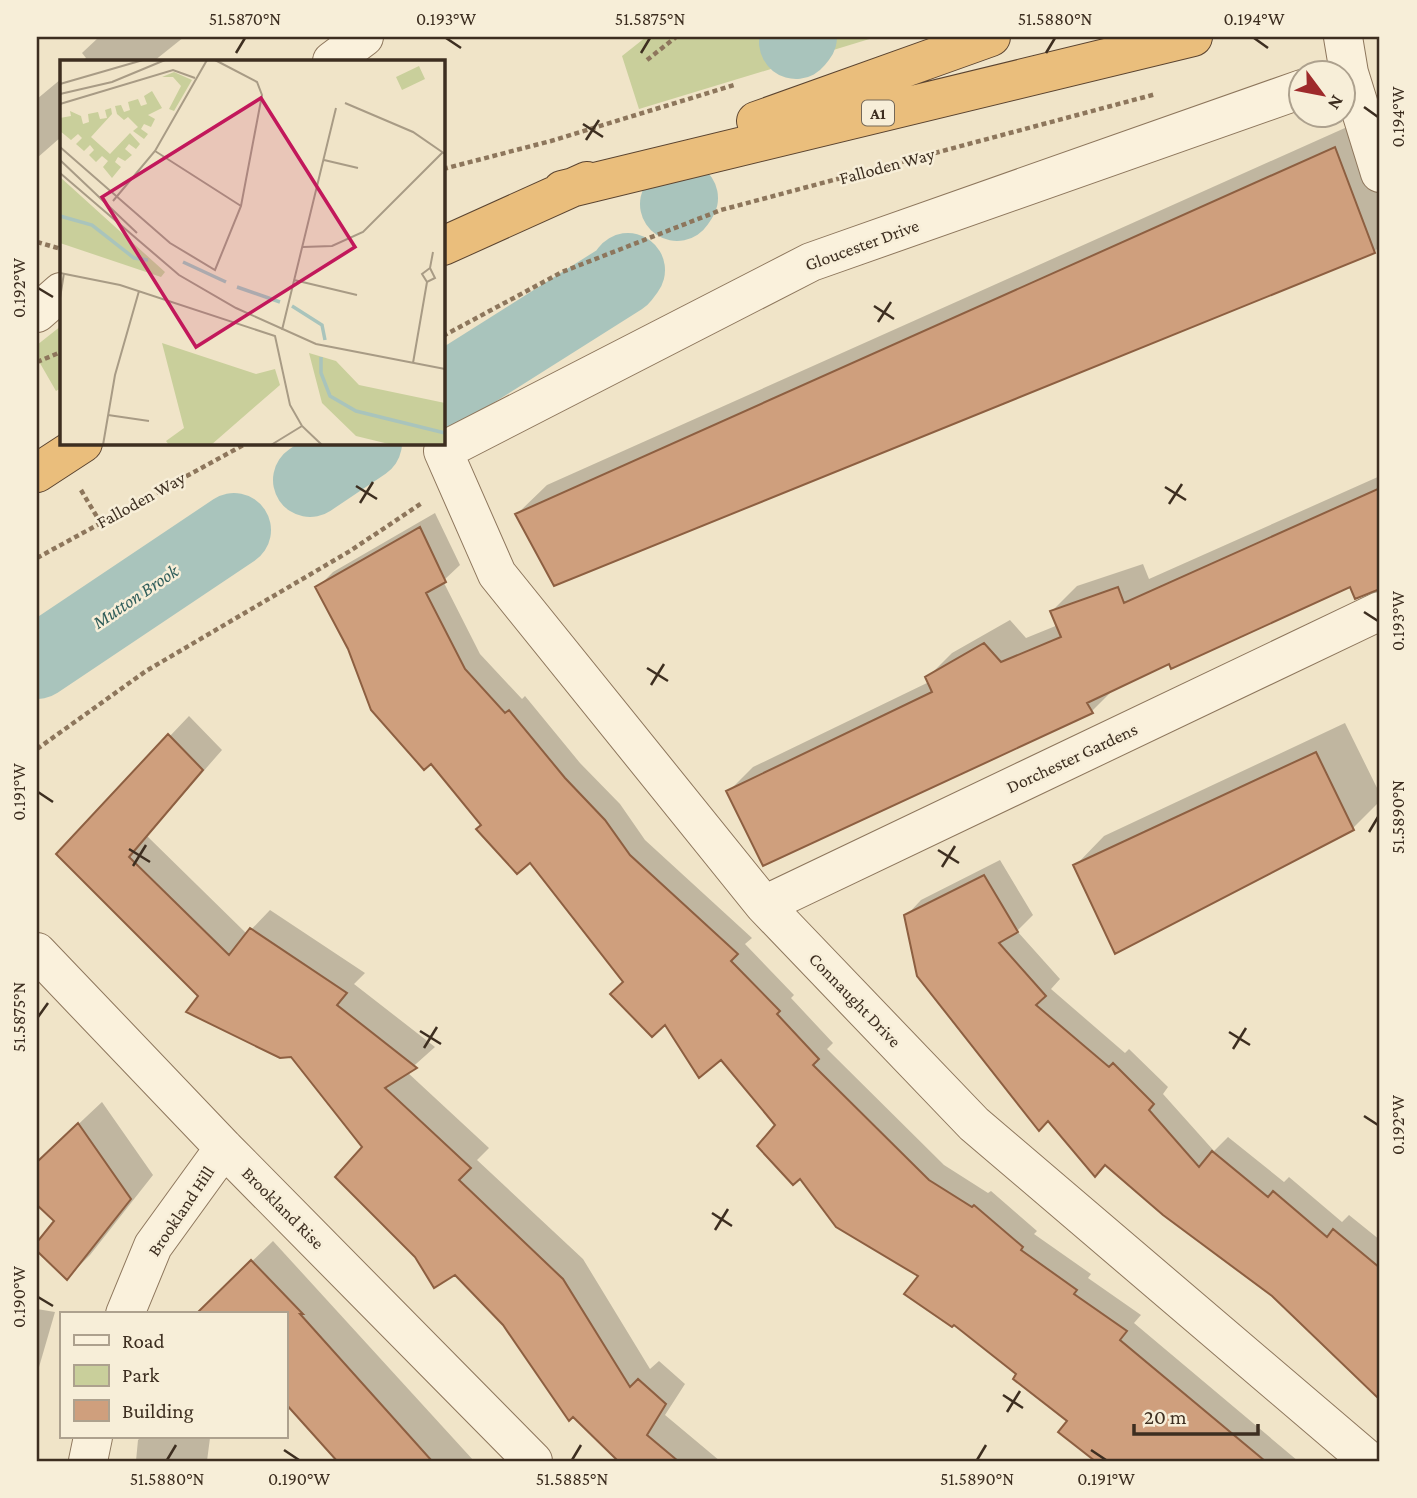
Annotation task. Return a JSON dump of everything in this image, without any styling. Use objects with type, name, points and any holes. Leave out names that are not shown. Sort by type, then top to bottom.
[{"type":"highway","name":"A1","points":[[444,246],[562,190],[991,37]]},
{"type":"highway","name":"A1","points":[[562,190],[1193,37]]},
{"type":"highway","points":[[37,473],[81,444]]},
{"type":"street","points":[[333,60],[365,37]]},
{"type":"street","points":[[1358,79],[1380,173]]},
{"type":"street","name":"Gloucester Drive","points":[[450,466],[811,262],[1288,94]]},
{"type":"street","points":[[37,313],[60,293]]},
{"type":"street","name":"Connaught Drive","points":[[450,466],[497,574],[764,905],[974,1124],[1369,1461]]},
{"type":"street","name":"Dorchester Gardens","points":[[764,905],[1380,611]]},
{"type":"street","name":"Brookland Rise","points":[[37,952],[224,1148],[533,1461]]},
{"type":"street","name":"Brookland Hill","points":[[126,1312],[153,1246],[224,1148]]},
{"type":"street","points":[[88,1461],[93,1438]]},
{"type":"path","points":[[647,60],[676,37]]},
{"type":"path","points":[[444,169],[551,141],[735,85]]},
{"type":"path","name":"Falloden Way","points":[[444,335],[562,272],[721,210],[1164,92]]},
{"type":"path","points":[[37,243],[60,249]]},
{"type":"path","points":[[37,362],[60,352]]},
{"type":"path","name":"Falloden Way","points":[[37,558],[245,444]]},
{"type":"path","points":[[37,749],[145,671],[350,551],[450,466]]},
{"type":"path","points":[[86,499],[100,522]]},
{"type":"green space","points":[[646,37],[876,37],[639,109],[622,56]]},
{"type":"green space","points":[[60,327],[60,389],[56,391],[37,358],[37,345]]},
{"type":"building","points":[[1335,147],[1375,253],[554,586],[515,514]]},
{"type":"building","points":[[1380,488],[1380,589],[1355,599],[1350,587],[1171,669],[1169,664],[1087,703],[1093,713],[763,866],[726,791],[932,692],[925,677],[984,643],[1001,662],[1061,637],[1050,611],[1118,587],[1124,603]]},
{"type":"building","points":[[420,527],[446,582],[426,593],[465,669],[505,713],[509,710],[565,778],[605,820],[630,855],[738,954],[731,961],[780,1011],[777,1014],[819,1059],[813,1065],[929,1180],[972,1207],[974,1205],[1023,1247],[1021,1250],[1077,1290],[1074,1294],[1127,1331],[1120,1340],[1265,1461],[1095,1461],[1058,1432],[1067,1421],[1013,1379],[1016,1374],[954,1325],[952,1327],[904,1294],[918,1276],[836,1227],[800,1179],[793,1185],[757,1146],[775,1125],[721,1060],[699,1078],[665,1025],[652,1037],[610,994],[623,982],[530,863],[517,874],[476,829],[481,825],[431,764],[424,770],[371,710],[348,649],[315,587]]},
{"type":"building","points":[[168,734],[203,770],[129,857],[229,955],[250,928],[347,993],[337,1005],[417,1068],[385,1088],[471,1168],[459,1180],[563,1279],[630,1387],[638,1379],[666,1404],[647,1435],[678,1461],[618,1461],[573,1417],[569,1421],[503,1325],[455,1275],[434,1288],[415,1257],[335,1177],[362,1147],[291,1057],[280,1058],[186,1012],[198,996],[56,854]]},
{"type":"building","points":[[1316,752],[1354,830],[1115,954],[1073,865]]},
{"type":"building","points":[[984,875],[1018,932],[999,943],[1046,996],[1036,1005],[1109,1067],[1113,1063],[1154,1104],[1149,1110],[1199,1167],[1212,1151],[1268,1197],[1273,1191],[1327,1237],[1333,1229],[1380,1268],[1380,1400],[1272,1296],[1163,1215],[1105,1165],[1095,1177],[1048,1121],[1039,1131],[917,976],[904,915]]},
{"type":"building","points":[[78,1123],[131,1199],[67,1280],[37,1251],[37,1242],[54,1221],[37,1205],[37,1162]]},
{"type":"building","points":[[251,1260],[303,1314],[300,1314],[432,1461],[337,1461],[287,1405],[287,1312],[198,1312]]},
{"type":"waterway","name":"Mutton Brook","points":[[796,42],[800,37]]},
{"type":"waterway","name":"Mutton Brook","points":[[677,204],[681,198]]},
{"type":"waterway","name":"Mutton Brook","points":[[444,390],[622,278],[628,270]]},
{"type":"waterway","name":"Mutton Brook","points":[[310,480],[364,444]]},
{"type":"waterway","name":"Mutton Brook","points":[[37,662],[234,530]]}]
